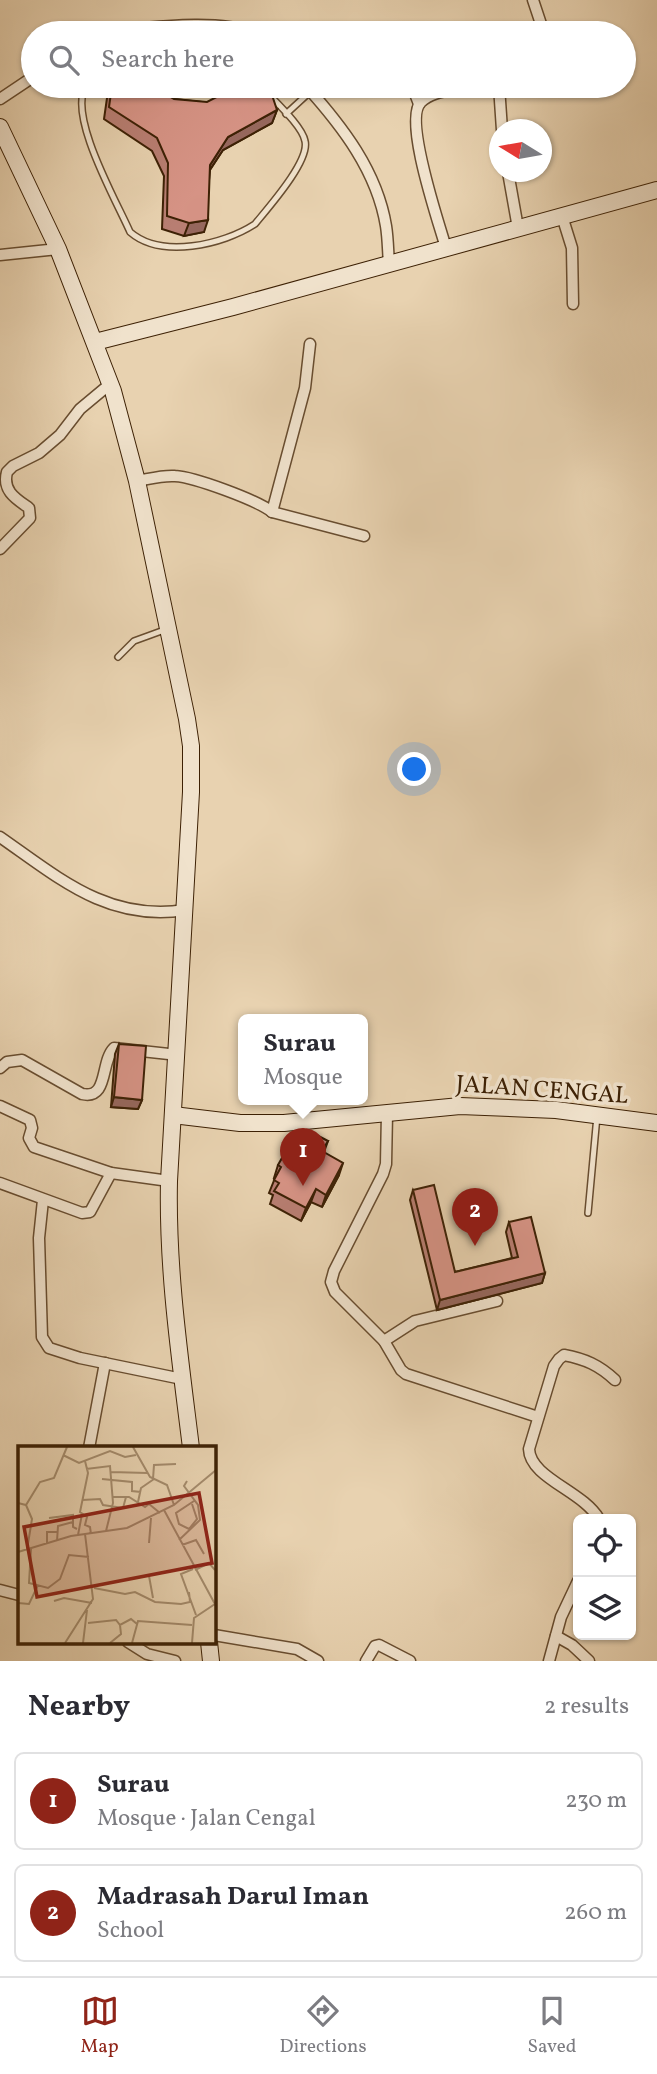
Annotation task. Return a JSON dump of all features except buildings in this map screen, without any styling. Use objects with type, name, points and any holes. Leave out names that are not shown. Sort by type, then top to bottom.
[{"type":"main road","points":[[0,127],[58,249],[110,384],[137,481],[191,746],[178,1055],[169,1181],[170,1268],[191,1446]]},
{"type":"main road","points":[[94,342],[657,190]]},
{"type":"main road","name":"JALAN CENGAL","points":[[173,1115],[240,1123],[284,1123],[460,1106],[556,1110],[657,1123]]},
{"type":"street","points":[[533,0],[540,21]]},
{"type":"street","points":[[0,99],[21,85]]},
{"type":"street","points":[[316,98],[357,149],[380,199],[386,226],[389,264]]},
{"type":"street","points":[[417,98],[419,104]]},
{"type":"street","points":[[428,98],[419,104],[414,113],[421,157],[446,248]]},
{"type":"street","points":[[500,98],[501,119]]},
{"type":"street","points":[[510,182],[518,228]]},
{"type":"street","points":[[562,216],[572,248],[573,304]]},
{"type":"street","points":[[0,255],[58,249]]},
{"type":"street","points":[[272,512],[305,388],[310,344]]},
{"type":"street","points":[[0,549],[30,518],[29,508],[11,495],[7,488],[6,472],[39,453],[60,435],[80,409],[110,384]]},
{"type":"street","points":[[137,481],[164,476],[186,478],[261,504],[272,512],[364,537]]},
{"type":"street","points":[[0,837],[47,870],[102,902],[152,914],[185,910]]},
{"type":"street","points":[[0,1068],[7,1062],[22,1060],[90,1096],[100,1089],[107,1058],[114,1048],[178,1055]]},
{"type":"street","points":[[0,1107],[30,1120],[32,1128],[29,1138],[34,1147],[111,1173],[169,1181]]},
{"type":"street","points":[[387,1113],[386,1164],[334,1270],[331,1282],[335,1292],[384,1341],[406,1374],[538,1418]]},
{"type":"street","points":[[0,1183],[82,1213],[90,1212],[111,1173]]},
{"type":"street","points":[[43,1200],[39,1238],[42,1337],[49,1348],[182,1379]]},
{"type":"street","points":[[384,1341],[415,1321],[497,1301]]},
{"type":"street","points":[[595,1514],[585,1502],[538,1470],[532,1463],[529,1449],[554,1366],[561,1356],[565,1354],[587,1360],[615,1380]]},
{"type":"street","points":[[89,1446],[105,1363]]},
{"type":"street","points":[[0,1590],[18,1595]]},
{"type":"street","points":[[549,1661],[561,1617],[573,1592]]},
{"type":"street","points":[[215,1635],[297,1649],[318,1661]]},
{"type":"street","points":[[556,1636],[572,1645],[589,1661]]},
{"type":"street","points":[[131,1644],[147,1654],[175,1661]]},
{"type":"street","points":[[366,1661],[375,1646],[379,1645],[410,1661]]},
{"type":"lane","points":[[82,98],[86,134],[130,232],[139,240],[182,248],[245,230],[255,224],[305,152],[306,142],[302,132],[272,98]]},
{"type":"lane","points":[[286,114],[300,98]]},
{"type":"lane","points":[[118,657],[134,641],[167,629]]},
{"type":"lane","points":[[588,1213],[597,1116]]},
{"type":"place","name":"Surau","points":[[303,1186]]},
{"type":"place","name":"Madrasah Darul Iman","points":[[475,1246]]}]
